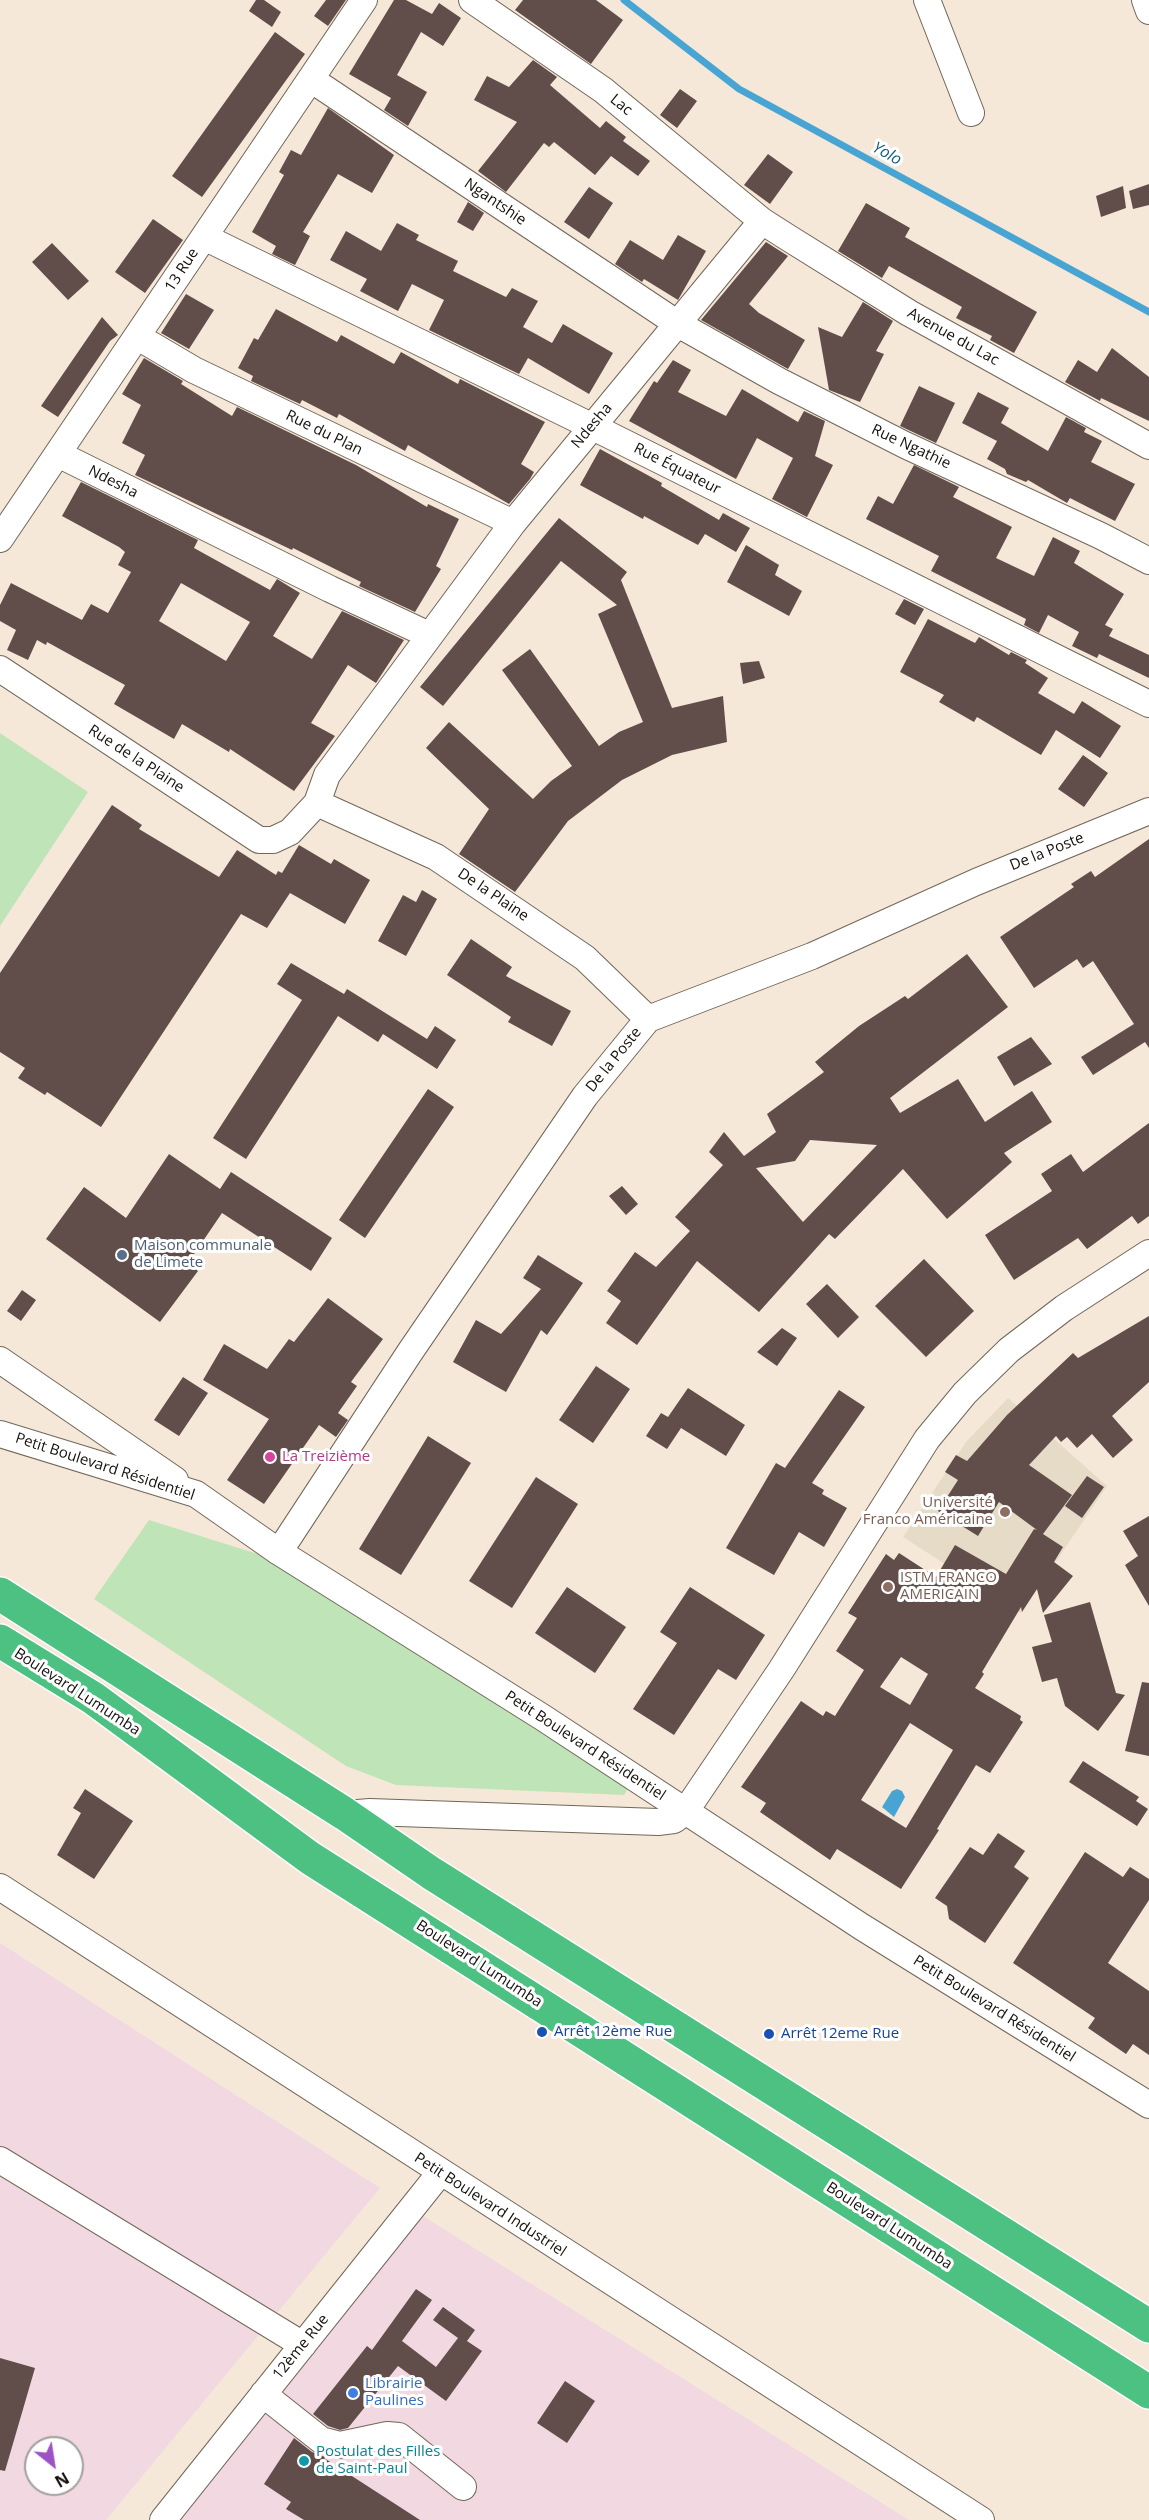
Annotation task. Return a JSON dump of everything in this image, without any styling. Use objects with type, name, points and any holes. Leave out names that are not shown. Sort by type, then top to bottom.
[{"type":"highway","points":[[0,1594],[345,1814],[431,1873],[1149,2326]]},
{"type":"highway","name":"Boulevard Lumumba","points":[[0,1641],[93,1698],[310,1858],[1149,2391]]},
{"type":"street","name":"13 Rue","points":[[0,539],[364,0]]},
{"type":"street","name":"Lac","points":[[472,0],[603,90],[762,221]]},
{"type":"street","points":[[927,0],[970,113]]},
{"type":"street","points":[[1145,0],[1149,11]]},
{"type":"street","name":"Ngantshie","points":[[312,80],[678,324]]},
{"type":"street","name":"Ndesha","points":[[273,840],[290,832],[317,803],[327,776],[513,523],[762,221]]},
{"type":"street","name":"Avenue du Lac","points":[[762,221],[909,313],[1149,446]]},
{"type":"street","name":"Rue Équateur","points":[[204,237],[591,426],[1149,704]]},
{"type":"street","name":"Rue Ngathie","points":[[678,324],[779,381],[884,435],[1060,516],[1149,561]]},
{"type":"street","name":"Rue du Plan","points":[[138,337],[194,370],[513,523]]},
{"type":"street","name":"Ndesha","points":[[58,454],[330,590],[429,635]]},
{"type":"street","name":"Rue de la Plaine","points":[[0,669],[259,840],[273,840]]},
{"type":"street","name":"De la Plaine","points":[[317,803],[436,857],[585,958],[648,1019]]},
{"type":"street","name":"De la Poste","points":[[279,1552],[410,1352],[585,1096],[648,1019],[812,956],[976,882],[1149,811]]},
{"type":"street","points":[[345,1814],[370,1812],[658,1822],[674,1820],[685,1812],[782,1670],[933,1431],[965,1393],[1009,1350],[1064,1308],[1149,1253]]},
{"type":"street","points":[[0,1360],[196,1494]]},
{"type":"street","name":"Petit Boulevard Résidentiel","points":[[0,1434],[196,1494],[279,1552],[542,1717],[862,1927],[1149,2105]]},
{"type":"street","name":"Petit Boulevard Industriel","points":[[0,1887],[981,2520]]},
{"type":"street","points":[[0,2160],[303,2345]]},
{"type":"street","name":"12ème Rue","points":[[163,2520],[440,2173]]},
{"type":"street","points":[[263,2394],[321,2439],[340,2445],[387,2435],[399,2436],[463,2487]]},
{"type":"shaded area","name":"Université Franco Américaine","points":[[1008,1398],[1107,1486],[1021,1613],[903,1537],[966,1442]]},
{"type":"shaded area","points":[[0,1943],[380,2188],[106,2520],[0,2520]]},
{"type":"shaded area","points":[[415,2211],[909,2520],[168,2520]]},
{"type":"green space","points":[[0,733],[88,792],[0,926]]},
{"type":"green space","points":[[149,1520],[261,1555],[631,1783],[624,1795],[396,1785],[346,1766],[94,1599]]},
{"type":"water","points":[[897,1789],[902,1791],[905,1797],[894,1817],[882,1807],[892,1791]]},
{"type":"building","points":[[256,0],[264,0],[281,12],[272,27],[249,11]]},
{"type":"building","points":[[326,0],[346,0],[328,26],[314,16]]},
{"type":"building","points":[[394,0],[406,0],[432,14],[439,3],[461,18],[443,46],[421,32],[397,75],[427,92],[408,126],[384,110],[391,98],[349,74]]},
{"type":"building","points":[[523,0],[596,0],[623,20],[591,64],[515,10]]},
{"type":"building","points":[[275,32],[305,54],[202,197],[172,176]]},
{"type":"building","points":[[533,60],[557,77],[550,85],[600,128],[606,121],[626,137],[623,141],[650,161],[638,176],[611,156],[595,175],[554,142],[549,147],[544,143],[506,192],[478,171],[517,122],[474,100],[487,76],[509,87]]},
{"type":"building","points":[[680,89],[697,101],[677,128],[660,115]]},
{"type":"building","points":[[328,108],[394,155],[372,193],[338,174],[303,232],[310,236],[295,265],[272,254],[276,246],[252,232],[284,175],[279,172],[291,150],[301,155]]},
{"type":"building","points":[[768,154],[793,172],[770,204],[744,185]]},
{"type":"building","points":[[1149,184],[1149,205],[1133,209],[1129,191]]},
{"type":"building","points":[[1123,186],[1126,208],[1101,217],[1096,196]]},
{"type":"building","points":[[589,187],[613,203],[589,239],[564,222]]},
{"type":"building","points":[[468,202],[484,213],[473,231],[457,222]]},
{"type":"building","points":[[866,203],[910,228],[905,237],[1037,312],[1014,353],[990,340],[992,336],[956,318],[962,307],[889,266],[882,278],[838,251]]},
{"type":"building","points":[[153,219],[183,240],[145,293],[115,272]]},
{"type":"building","points":[[397,223],[419,235],[416,240],[458,261],[453,271],[506,297],[512,288],[538,301],[523,327],[552,343],[563,324],[613,353],[589,394],[528,358],[519,374],[429,330],[444,300],[412,284],[398,311],[360,291],[367,279],[330,260],[346,231],[381,251]]},
{"type":"building","points":[[678,235],[706,251],[678,300],[644,279],[642,282],[615,264],[630,240],[663,260]]},
{"type":"building","points":[[766,242],[788,256],[749,304],[759,313],[805,340],[788,369],[701,320]]},
{"type":"building","points":[[52,243],[89,281],[68,300],[32,262]]},
{"type":"building","points":[[186,294],[214,310],[189,349],[161,333]]},
{"type":"building","points":[[863,302],[893,321],[876,351],[884,354],[860,402],[829,390],[818,327],[842,337]]},
{"type":"building","points":[[276,309],[337,342],[341,335],[394,364],[401,352],[458,384],[460,379],[545,422],[521,464],[534,472],[530,479],[509,504],[408,445],[405,451],[339,414],[337,418],[302,400],[300,404],[251,381],[253,376],[238,368],[254,338],[258,340]]},
{"type":"building","points":[[102,317],[118,335],[110,341],[58,417],[41,406]]},
{"type":"building","points":[[1112,348],[1149,377],[1149,421],[1101,398],[1100,401],[1065,382],[1078,360],[1097,372]]},
{"type":"building","points":[[144,358],[183,381],[181,384],[232,416],[237,407],[356,465],[427,507],[428,504],[459,519],[436,566],[441,569],[415,612],[359,586],[361,582],[293,548],[292,550],[135,475],[145,455],[122,443],[141,405],[122,394]]},
{"type":"building","points":[[673,360],[691,370],[678,392],[726,416],[742,389],[798,422],[804,411],[825,421],[815,456],[833,465],[807,517],[772,499],[793,458],[757,438],[736,479],[629,421],[654,381],[657,383]]},
{"type":"building","points":[[919,386],[955,403],[936,443],[900,426]]},
{"type":"building","points":[[978,392],[1009,408],[1001,423],[1048,451],[1066,417],[1086,428],[1084,432],[1102,441],[1091,462],[1135,484],[1115,521],[1070,498],[1067,503],[1028,480],[1026,482],[1007,474],[1005,469],[987,459],[997,441],[962,423]]},
{"type":"building","points":[[600,449],[662,483],[661,486],[719,520],[723,513],[750,528],[736,552],[705,534],[698,545],[580,485]]},
{"type":"building","points":[[914,465],[959,487],[953,497],[1012,527],[996,558],[1034,576],[1053,537],[1080,551],[1074,563],[1124,594],[1105,625],[1113,629],[1109,636],[1149,655],[1149,678],[1099,654],[1097,658],[1072,646],[1079,632],[1048,615],[1039,633],[1024,625],[1026,619],[931,571],[939,556],[866,519],[878,496],[893,504]]},
{"type":"building","points":[[81,482],[198,540],[194,548],[270,590],[277,579],[300,593],[273,636],[312,659],[342,611],[404,640],[376,683],[348,665],[311,723],[335,736],[294,791],[230,749],[229,752],[182,724],[174,739],[114,704],[125,685],[47,642],[46,645],[37,640],[28,660],[7,650],[16,630],[0,621],[0,605],[11,583],[82,620],[91,604],[108,613],[131,572],[118,565],[125,552],[119,547],[62,516]],"holes":[[[181,583],[250,622],[226,661],[159,621]]]},
{"type":"building","points":[[559,518],[627,572],[621,580],[672,708],[723,696],[727,742],[672,755],[622,780],[568,821],[515,892],[459,854],[489,809],[426,748],[449,722],[533,799],[551,781],[572,766],[502,670],[530,649],[599,746],[619,732],[643,722],[598,614],[617,605],[561,561],[443,706],[420,687]]},
{"type":"building","points":[[746,545],[779,565],[775,575],[802,591],[789,616],[727,582]]},
{"type":"building","points":[[904,599],[924,609],[915,625],[895,614]]},
{"type":"building","points":[[928,619],[975,643],[979,637],[1009,655],[1011,652],[1027,660],[1025,663],[1048,678],[1038,693],[1074,714],[1082,701],[1121,726],[1100,758],[1056,730],[1041,755],[977,717],[974,722],[939,702],[944,695],[900,672]]},
{"type":"building","points":[[759,661],[765,678],[743,684],[740,663]]},
{"type":"building","points":[[1083,755],[1108,773],[1084,807],[1058,789]]},
{"type":"building","points":[[112,805],[142,825],[139,829],[219,877],[237,850],[276,875],[278,871],[282,873],[299,845],[331,864],[334,859],[370,880],[345,924],[290,893],[267,928],[241,914],[101,1127],[47,1092],[45,1095],[18,1078],[25,1068],[0,1052],[0,973]]},
{"type":"building","points":[[1149,839],[1149,1048],[1145,1042],[1093,1075],[1081,1057],[1134,1024],[1093,961],[1083,968],[1077,959],[1034,988],[1000,937],[1074,887],[1071,884],[1091,871],[1095,877]]},
{"type":"building","points":[[422,890],[437,899],[406,956],[378,941],[403,895],[416,902]]},
{"type":"building","points":[[471,939],[512,967],[506,976],[571,1011],[552,1046],[508,1022],[511,1017],[447,975]]},
{"type":"building","points":[[967,954],[1008,1007],[890,1098],[900,1113],[958,1079],[985,1122],[1032,1091],[1052,1122],[1004,1153],[1012,1162],[947,1219],[903,1169],[835,1239],[829,1234],[759,1312],[697,1261],[637,1345],[606,1323],[621,1301],[607,1291],[635,1252],[656,1267],[690,1231],[675,1217],[723,1165],[709,1152],[724,1132],[744,1156],[776,1132],[767,1114],[824,1072],[815,1062],[859,1026],[905,996],[908,999]],"holes":[[[810,1140],[877,1145],[803,1222],[756,1168],[795,1161]]]},
{"type":"building","points":[[291,963],[344,994],[347,989],[427,1039],[435,1026],[456,1040],[437,1069],[383,1034],[378,1042],[338,1016],[246,1159],[213,1138],[302,1000],[277,984]]},
{"type":"building","points":[[1031,1037],[1052,1064],[1014,1086],[997,1057]]},
{"type":"building","points":[[428,1089],[454,1107],[365,1238],[339,1220]]},
{"type":"building","points":[[1149,1123],[1149,1216],[1138,1224],[1132,1216],[1087,1249],[1078,1238],[1014,1280],[985,1235],[1052,1191],[1041,1174],[1071,1154],[1083,1172]]},
{"type":"building","points":[[169,1154],[220,1189],[231,1172],[332,1238],[311,1271],[222,1213],[188,1263],[198,1271],[160,1322],[46,1239],[84,1187],[126,1218]]},
{"type":"building","points":[[622,1186],[638,1204],[626,1215],[609,1196]]},
{"type":"building","points":[[538,1255],[583,1283],[547,1335],[541,1330],[506,1392],[453,1362],[476,1320],[501,1334],[541,1289],[523,1278]]},
{"type":"building","points":[[924,1259],[974,1311],[926,1357],[875,1306]]},
{"type":"building","points":[[827,1284],[859,1317],[838,1338],[806,1304]]},
{"type":"building","points":[[22,1290],[36,1300],[21,1321],[7,1311]]},
{"type":"building","points":[[328,1298],[383,1339],[351,1382],[357,1386],[338,1413],[348,1420],[336,1437],[319,1425],[264,1504],[227,1480],[269,1419],[203,1380],[224,1344],[267,1369],[289,1339],[294,1342]]},
{"type":"building","points":[[1149,1316],[1149,1382],[1112,1416],[1133,1440],[1113,1458],[1092,1434],[1077,1448],[1067,1437],[1061,1442],[1056,1436],[1029,1465],[1072,1495],[1043,1534],[1063,1547],[1054,1562],[1073,1576],[1043,1613],[1037,1589],[1022,1612],[1021,1607],[982,1672],[984,1674],[975,1688],[1021,1716],[1020,1720],[1023,1722],[990,1773],[976,1765],[937,1829],[939,1830],[901,1889],[837,1849],[830,1860],[760,1812],[766,1803],[741,1787],[801,1701],[823,1716],[826,1711],[835,1716],[864,1670],[836,1651],[857,1618],[848,1613],[886,1554],[894,1560],[899,1553],[936,1577],[955,1545],[1006,1574],[1034,1529],[1037,1530],[999,1502],[978,1536],[938,1511],[958,1480],[945,1472],[956,1455],[967,1461],[1007,1415],[1073,1353],[1078,1358]],"holes":[[[901,1657],[928,1674],[910,1705],[880,1687]],[[910,1723],[953,1750],[906,1828],[861,1800]]]},
{"type":"building","points":[[782,1328],[797,1338],[777,1366],[757,1352]]},
{"type":"building","points":[[596,1366],[630,1389],[593,1443],[559,1420]]},
{"type":"building","points":[[183,1377],[208,1393],[179,1436],[154,1420]]},
{"type":"building","points":[[688,1388],[745,1425],[726,1456],[681,1428],[667,1449],[646,1436],[661,1413],[668,1417]]},
{"type":"building","points":[[839,1390],[865,1407],[812,1483],[824,1490],[822,1494],[847,1508],[824,1547],[799,1532],[774,1575],[726,1548],[776,1463],[785,1468]]},
{"type":"building","points":[[428,1436],[471,1463],[401,1575],[359,1549]]},
{"type":"building","points":[[1087,1476],[1104,1487],[1082,1518],[1065,1506]]},
{"type":"building","points":[[536,1477],[578,1504],[512,1608],[469,1581]]},
{"type":"building","points":[[1149,1516],[1149,1606],[1125,1565],[1138,1556],[1123,1531]]},
{"type":"building","points":[[567,1587],[626,1627],[595,1673],[535,1633]]},
{"type":"building","points":[[690,1587],[765,1635],[736,1680],[718,1669],[674,1735],[633,1709],[677,1643],[660,1632]]},
{"type":"building","points":[[1090,1602],[1116,1693],[1125,1695],[1098,1731],[1065,1706],[1057,1678],[1042,1682],[1032,1647],[1052,1642],[1044,1615]]},
{"type":"building","points":[[1142,1682],[1149,1683],[1149,1756],[1125,1751]]},
{"type":"building","points":[[1083,1761],[1139,1797],[1136,1801],[1148,1809],[1137,1826],[1069,1782]]},
{"type":"building","points":[[85,1789],[133,1821],[94,1879],[57,1855],[81,1813],[73,1808]]},
{"type":"building","points":[[998,1833],[1025,1851],[1014,1867],[1029,1878],[985,1943],[949,1919],[947,1906],[935,1898],[970,1847],[983,1855]]},
{"type":"building","points":[[1085,1852],[1123,1877],[1130,1867],[1149,1879],[1149,1900],[1108,1963],[1149,1991],[1149,2055],[1133,2044],[1126,2054],[1088,2028],[1095,2018],[1013,1963]]},
{"type":"building","points":[[416,2289],[432,2300],[402,2341],[436,2367],[458,2338],[433,2320],[443,2307],[475,2330],[467,2341],[482,2351],[446,2401],[398,2366],[348,2428],[340,2430],[328,2426],[313,2414],[367,2346],[372,2350]]},
{"type":"building","points":[[0,2358],[35,2368],[5,2471],[0,2470]]},
{"type":"building","points":[[565,2381],[595,2401],[567,2443],[537,2423]]},
{"type":"building","name":"Postulat des Filles de Saint-Paul","points":[[294,2438],[312,2452],[325,2457],[420,2520],[304,2520],[286,2509],[291,2502],[264,2484]]},
{"type":"waterway","name":"Yolo","points":[[624,0],[739,89],[1149,312]]},
{"type":"place","name":"Maison communale de Limete","points":[[122,1255]]},
{"type":"place","name":"La Treizième","points":[[270,1457]]},
{"type":"place","name":"Université Franco Américaine","points":[[1005,1512]]},
{"type":"place","name":"ISTM FRANCO AMERICAIN","points":[[888,1587]]},
{"type":"place","name":"Arrêt 12ème Rue","points":[[542,2032]]},
{"type":"place","name":"Arrêt 12eme Rue","points":[[769,2034]]},
{"type":"place","name":"Librairie Paulines","points":[[353,2393]]},
{"type":"place","name":"Postulat des Filles de Saint-Paul","points":[[304,2461]]}]
